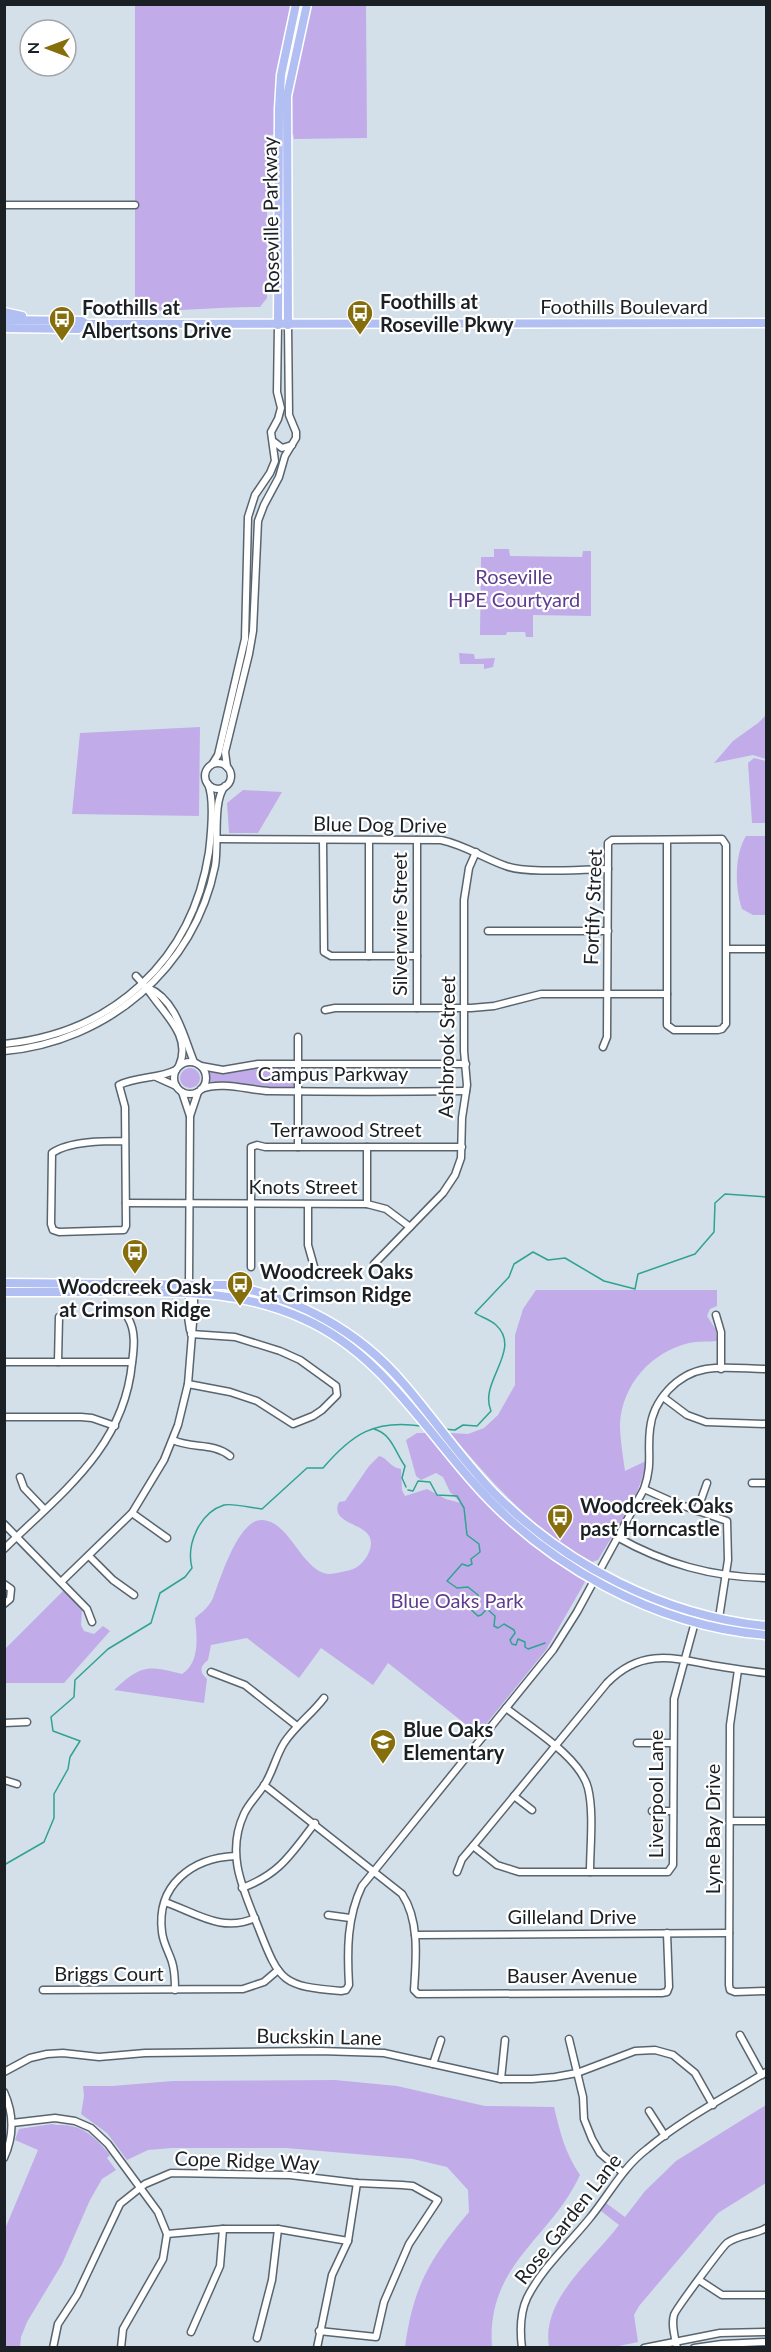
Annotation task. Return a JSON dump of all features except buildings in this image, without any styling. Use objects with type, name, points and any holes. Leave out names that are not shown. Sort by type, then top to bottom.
[{"type":"main road","name":"Roseville Parkway","points":[[278,324],[279,109],[296,4]]},
{"type":"main road","name":"Roseville Parkway","points":[[288,324],[286,75],[307,4]]},
{"type":"main road","points":[[4,312],[30,324]]},
{"type":"main road","name":"Foothills Boulevard","points":[[4,320],[78,329],[86,324],[766,322]]},
{"type":"main road","name":"Foothills Boulevard","points":[[4,328],[30,324]]},
{"type":"main road","points":[[4,333],[30,324]]},
{"type":"main road","points":[[4,1283],[189,1288],[262,1303],[321,1327],[375,1366],[473,1483],[532,1539],[643,1604],[695,1622],[766,1635]]},
{"type":"main road","points":[[4,1292],[225,1286],[260,1292],[295,1305],[358,1339],[403,1382],[491,1490],[524,1521],[597,1575],[679,1608],[766,1626]]},
{"type":"street","points":[[4,205],[135,205]]},
{"type":"street","name":"Roseville Parkway","points":[[276,424],[281,408],[277,392],[278,324]]},
{"type":"street","name":"Roseville Parkway","points":[[288,324],[289,415],[294,426]]},
{"type":"street","points":[[4,1044],[41,1039],[79,1026],[113,1006],[145,986],[183,933],[200,891],[210,839],[212,796],[205,772],[218,755],[245,639],[247,528],[250,506],[275,461],[271,432],[276,424],[285,422],[294,426],[297,435],[285,456],[276,484],[264,505],[252,547],[247,550]]},
{"type":"street","points":[[272,441],[282,448],[294,443]]},
{"type":"street","points":[[4,1051],[43,1045],[94,1026],[118,1012],[173,960],[195,922],[210,885],[218,839],[220,792],[231,776],[225,752],[251,643],[256,532]]},
{"type":"street","points":[[247,550],[251,554],[254,591]]},
{"type":"street","points":[[213,763],[222,763],[227,767]]},
{"type":"street","points":[[208,784],[216,789],[225,786]]},
{"type":"street","name":"Blue Dog Drive","points":[[218,839],[417,840],[456,843],[506,867],[608,869]]},
{"type":"street","points":[[722,839],[726,845],[727,1020],[720,1030],[670,1028],[667,1023],[667,840],[722,839]]},
{"type":"street","points":[[323,840],[323,949],[331,956],[417,956]]},
{"type":"street","name":"Silverwire Street","points":[[417,840],[417,1008]]},
{"type":"street","name":"Fortify Street","points":[[603,1047],[607,1037],[608,843],[612,840],[667,840]]},
{"type":"street","points":[[369,841],[369,956]]},
{"type":"street","name":"Ashbrook Street","points":[[374,1264],[448,1187],[458,1168],[462,1147],[462,1118],[466,1091],[465,885],[476,852]]},
{"type":"street","points":[[488,931],[608,931]]},
{"type":"street","points":[[727,949],[766,949]]},
{"type":"street","points":[[136,976],[169,1017],[181,1040],[183,1055],[174,1078],[176,1086]]},
{"type":"street","points":[[145,986],[162,999],[177,1020],[194,1062]]},
{"type":"street","points":[[325,1010],[494,1006],[534,995],[667,994]]},
{"type":"street","points":[[298,1037],[298,1147]]},
{"type":"street","points":[[125,1141],[96,1141],[58,1149],[52,1153],[51,1224],[53,1230],[59,1232],[124,1230],[126,1226],[126,1203],[125,1141],[124,1098],[119,1084],[140,1078],[155,1077],[178,1068],[186,1062],[194,1062],[201,1066],[206,1078],[190,1116]]},
{"type":"street","name":"Campus Parkway","points":[[201,1066],[222,1070],[258,1064],[466,1064]]},
{"type":"street","points":[[155,1077],[190,1094],[200,1090]]},
{"type":"street","name":"Campus Parkway","points":[[200,1090],[222,1086],[257,1091],[298,1092],[466,1091]]},
{"type":"street","points":[[61,1582],[90,1556],[132,1512],[154,1479],[173,1440],[188,1384],[191,1334],[187,1300],[189,1288],[190,1116],[182,1091]]},
{"type":"street","name":"Terrawood Street","points":[[251,1203],[251,1147],[257,1145],[462,1147]]},
{"type":"street","points":[[367,1147],[367,1204]]},
{"type":"street","name":"Knots Street","points":[[126,1203],[367,1204],[386,1209],[410,1227]]},
{"type":"street","points":[[251,1203],[251,1267]]},
{"type":"street","points":[[308,1205],[308,1245],[315,1270]]},
{"type":"street","points":[[717,1315],[721,1332],[721,1369]]},
{"type":"street","points":[[58,1362],[59,1317]]},
{"type":"street","points":[[4,1549],[82,1473],[97,1455],[115,1426],[126,1397],[132,1362],[133,1330],[128,1318]]},
{"type":"street","points":[[188,1384],[230,1392],[257,1401],[293,1424],[314,1416],[322,1410],[337,1395],[338,1390],[318,1372],[280,1350],[235,1337],[191,1334]]},
{"type":"street","points":[[4,1362],[132,1362]]},
{"type":"street","points":[[324,1698],[297,1726],[275,1758],[264,1785],[251,1802],[240,1823],[235,1856],[242,1888],[269,1956],[278,1970],[289,1980],[303,1987],[320,1991],[346,1990],[349,1985],[350,1918],[358,1893],[373,1869],[554,1650],[644,1489],[650,1468],[652,1418],[663,1397],[674,1384],[703,1370],[766,1369]]},
{"type":"street","points":[[663,1397],[687,1415],[706,1422],[766,1424]]},
{"type":"street","points":[[4,1417],[81,1417],[92,1418],[115,1426]]},
{"type":"street","points":[[173,1440],[218,1449],[231,1456]]},
{"type":"street","points":[[20,1477],[24,1488],[44,1509]]},
{"type":"street","points":[[697,1511],[707,1483]]},
{"type":"street","points":[[752,1483],[766,1483]]},
{"type":"street","points":[[644,1489],[727,1521],[728,1549],[719,1618]]},
{"type":"street","points":[[132,1512],[167,1538]]},
{"type":"street","points":[[4,1524],[87,1609],[92,1622]]},
{"type":"street","points":[[617,1537],[660,1559],[682,1567],[725,1576],[766,1578]]},
{"type":"street","points":[[90,1556],[114,1580],[134,1595]]},
{"type":"street","points":[[4,1584],[12,1589],[10,1599],[4,1604]]},
{"type":"street","name":"Liverpool Lane","points":[[473,1846],[497,1865],[511,1870],[668,1872],[672,1869],[674,1699],[695,1622]]},
{"type":"street","points":[[457,1872],[462,1859],[620,1671],[647,1659],[669,1656],[738,1670],[766,1673]]},
{"type":"street","name":"Lyne Bay Drive","points":[[738,1670],[729,1725],[730,1990],[735,1992],[766,1991]]},
{"type":"street","points":[[211,1671],[245,1684],[297,1726]]},
{"type":"street","points":[[507,1708],[555,1747],[580,1772],[588,1790],[590,1872]]},
{"type":"street","points":[[4,1723],[27,1722]]},
{"type":"street","points":[[637,1743],[673,1743]]},
{"type":"street","points":[[4,1780],[17,1784]]},
{"type":"street","points":[[264,1785],[398,1890],[406,1899],[412,1912],[415,1935]]},
{"type":"street","points":[[514,1796],[532,1810]]},
{"type":"street","points":[[651,1811],[673,1811]]},
{"type":"street","points":[[730,1821],[766,1821]]},
{"type":"street","points":[[242,1888],[265,1879],[277,1870],[315,1823]]},
{"type":"street","points":[[175,1990],[173,1964],[164,1943],[161,1928],[165,1902],[175,1882],[195,1865],[210,1859],[235,1856]]},
{"type":"street","points":[[165,1902],[220,1924],[242,1923],[255,1918]]},
{"type":"street","points":[[328,1915],[350,1918]]},
{"type":"street","name":"Bauser Avenue","points":[[415,1935],[414,1990],[418,1994],[662,1993],[667,1992],[669,1987],[667,1933]]},
{"type":"street","name":"Gilleland Drive","points":[[415,1935],[729,1933]]},
{"type":"street","name":"Briggs Court","points":[[43,1990],[243,1989],[264,1982],[278,1970]]},
{"type":"street","points":[[740,2035],[764,2074]]},
{"type":"street","points":[[570,2039],[583,2097],[584,2119],[600,2153],[622,2172]]},
{"type":"street","points":[[433,2064],[441,2040]]},
{"type":"street","points":[[501,2079],[505,2040]]},
{"type":"street","name":"Buckskin Lane","points":[[4,2072],[38,2056],[63,2054],[90,2058],[145,2053],[352,2052],[384,2053],[501,2079],[555,2077],[577,2073],[635,2051],[655,2050],[673,2055],[695,2073],[713,2105]]},
{"type":"street","name":"Rose Garden Lane","points":[[522,2348],[519,2330],[526,2300],[542,2274],[591,2217],[622,2172],[646,2149],[764,2074]]},
{"type":"street","points":[[4,2092],[12,2123],[9,2147],[4,2158]]},
{"type":"street","points":[[649,2111],[665,2136]]},
{"type":"street","points":[[12,2123],[55,2118],[85,2125],[102,2137],[158,2212],[167,2234],[163,2259],[123,2329],[121,2348]]},
{"type":"street","name":"Cope Ridge Way","points":[[53,2348],[58,2324],[77,2295],[120,2204],[139,2188],[171,2173],[290,2175],[357,2183],[413,2186],[438,2200],[409,2244],[384,2302],[376,2337],[319,2331]]},
{"type":"street","points":[[317,2348],[332,2275],[348,2241],[357,2183]]},
{"type":"street","points":[[676,2344],[673,2319],[675,2311],[726,2244],[746,2234],[760,2232],[766,2228]]},
{"type":"street","points":[[167,2234],[223,2229],[278,2229],[348,2241]]},
{"type":"street","points":[[191,2332],[220,2266],[223,2229]]},
{"type":"street","points":[[257,2338],[272,2280],[278,2229]]},
{"type":"street","points":[[699,2280],[722,2295],[766,2295]]},
{"type":"street","points":[[644,2348],[676,2344],[720,2333],[766,2332]]},
{"type":"street","points":[[694,2348],[766,2342]]},
{"type":"green space","points":[[135,5],[366,5],[367,138],[294,139],[293,134],[267,135],[267,298],[260,307],[135,312]]},
{"type":"green space","name":"Roseville HPE Courtyard","points":[[494,549],[509,549],[510,556],[582,557],[583,551],[591,551],[591,616],[533,615],[533,637],[526,637],[525,632],[480,635],[481,557],[494,557]]},
{"type":"green space","points":[[459,653],[474,654],[475,659],[495,658],[493,667],[484,669],[484,664],[460,664]]},
{"type":"green space","points":[[766,715],[766,759],[753,755],[714,763],[733,741]]},
{"type":"green space","points":[[200,727],[199,816],[72,814],[80,733]]},
{"type":"green space","points":[[754,758],[766,761],[766,823],[752,823],[748,763]]},
{"type":"green space","points":[[243,790],[282,792],[258,833],[229,833],[227,803]]},
{"type":"green space","points":[[746,836],[766,836],[766,915],[753,915],[742,909],[737,882],[738,862]]},
{"type":"green space","points":[[253,1066],[294,1067],[295,1086],[292,1089],[261,1089],[208,1084],[207,1070],[222,1072]]},
{"type":"green space","points":[[190,1068],[197,1071],[200,1078],[197,1085],[190,1088],[183,1085],[180,1078],[183,1071]]},
{"type":"green space","points":[[536,1290],[717,1290],[717,1306],[710,1309],[707,1316],[716,1330],[717,1341],[689,1343],[662,1354],[641,1372],[626,1396],[620,1424],[625,1471],[646,1461],[633,1500],[598,1560],[592,1562],[552,1536],[515,1504],[450,1433],[468,1434],[484,1428],[498,1415],[515,1385],[515,1335],[523,1309]]},
{"type":"green space","name":"Blue Oaks Park","points":[[417,1433],[427,1433],[470,1485],[585,1582],[546,1650],[478,1734],[388,1663],[373,1685],[321,1648],[299,1678],[247,1638],[211,1645],[208,1660],[201,1669],[207,1679],[204,1703],[114,1690],[131,1676],[145,1669],[160,1669],[182,1674],[188,1669],[196,1649],[195,1618],[211,1601],[231,1552],[245,1529],[253,1522],[262,1520],[272,1522],[288,1536],[310,1564],[319,1571],[330,1574],[357,1567],[369,1552],[371,1542],[368,1534],[340,1517],[337,1511],[339,1502],[345,1501],[369,1466],[379,1456],[401,1469],[402,1490],[405,1496],[427,1489],[446,1499],[461,1503],[450,1492],[443,1477],[436,1473],[421,1480],[416,1476],[406,1440]]},
{"type":"green space","points":[[64,1590],[82,1610],[81,1625],[84,1631],[94,1634],[103,1626],[110,1631],[64,1683],[5,1683],[5,1649]]},
{"type":"green space","points":[[335,2080],[397,2086],[485,2106],[554,2107],[567,2150],[580,2175],[553,2218],[509,2273],[499,2294],[493,2318],[492,2347],[405,2347],[413,2307],[425,2274],[444,2244],[469,2212],[468,2190],[447,2167],[413,2159],[286,2148],[172,2148],[148,2150],[127,2160],[107,2133],[81,2114],[83,2086],[173,2081]]},
{"type":"green space","points":[[766,2105],[766,2183],[718,2213],[639,2306],[634,2315],[638,2342],[614,2347],[549,2347],[549,2329],[553,2313],[561,2297],[619,2225],[601,2211],[606,2203],[625,2217],[645,2191],[676,2161]]},
{"type":"green space","points":[[52,2124],[71,2126],[88,2133],[110,2155],[107,2158],[116,2170],[102,2179],[90,2200],[62,2264],[27,2322],[20,2347],[5,2347],[5,2229],[38,2150],[15,2140],[19,2129]]},
{"type":"waterway","points":[[444,1429],[455,1430],[463,1425],[477,1426],[491,1411],[490,1389],[505,1345],[503,1335],[496,1325],[475,1313],[509,1277],[514,1264],[533,1252],[548,1260],[565,1258],[604,1281],[635,1289],[638,1274],[695,1254],[714,1232],[715,1203],[725,1194],[766,1197]]},
{"type":"waterway","points":[[4,1865],[44,1842],[54,1818],[54,1794],[68,1769],[70,1757],[80,1741],[53,1731],[51,1717],[74,1697],[75,1680],[108,1649],[151,1623],[160,1593],[185,1577],[192,1568],[191,1550],[201,1522],[215,1509],[224,1505],[262,1509],[307,1468],[323,1468],[344,1446],[377,1427],[405,1424],[421,1426]]},
{"type":"waterway","points":[[374,1429],[389,1439],[405,1466],[402,1478],[406,1487]]},
{"type":"waterway","points":[[408,1490],[413,1491],[418,1481],[430,1482],[437,1495],[457,1496],[464,1508],[467,1535],[479,1544],[480,1552],[471,1559],[472,1564],[468,1566],[462,1564],[447,1581],[457,1588],[468,1587],[478,1595],[478,1599],[472,1597],[464,1599],[464,1603],[478,1616],[487,1609],[495,1616],[494,1626],[498,1628],[504,1624],[514,1630],[515,1633],[510,1640],[512,1644],[516,1645],[518,1639],[525,1642],[525,1647],[528,1649],[545,1643]]},
{"type":"place","name":"Foothills at Roseville Pkwy","points":[[360,336]]},
{"type":"place","name":"Foothills at Albertsons Drive","points":[[62,342]]},
{"type":"place","name":"Woodcreek Oask at Crimson Ridge","points":[[135,1275]]},
{"type":"place","name":"Woodcreek Oaks at Crimson Ridge","points":[[240,1307]]},
{"type":"place","name":"Woodcreek Oaks past Horncastle","points":[[560,1540]]},
{"type":"place","name":"Blue Oaks Elementary","points":[[383,1765]]}]
